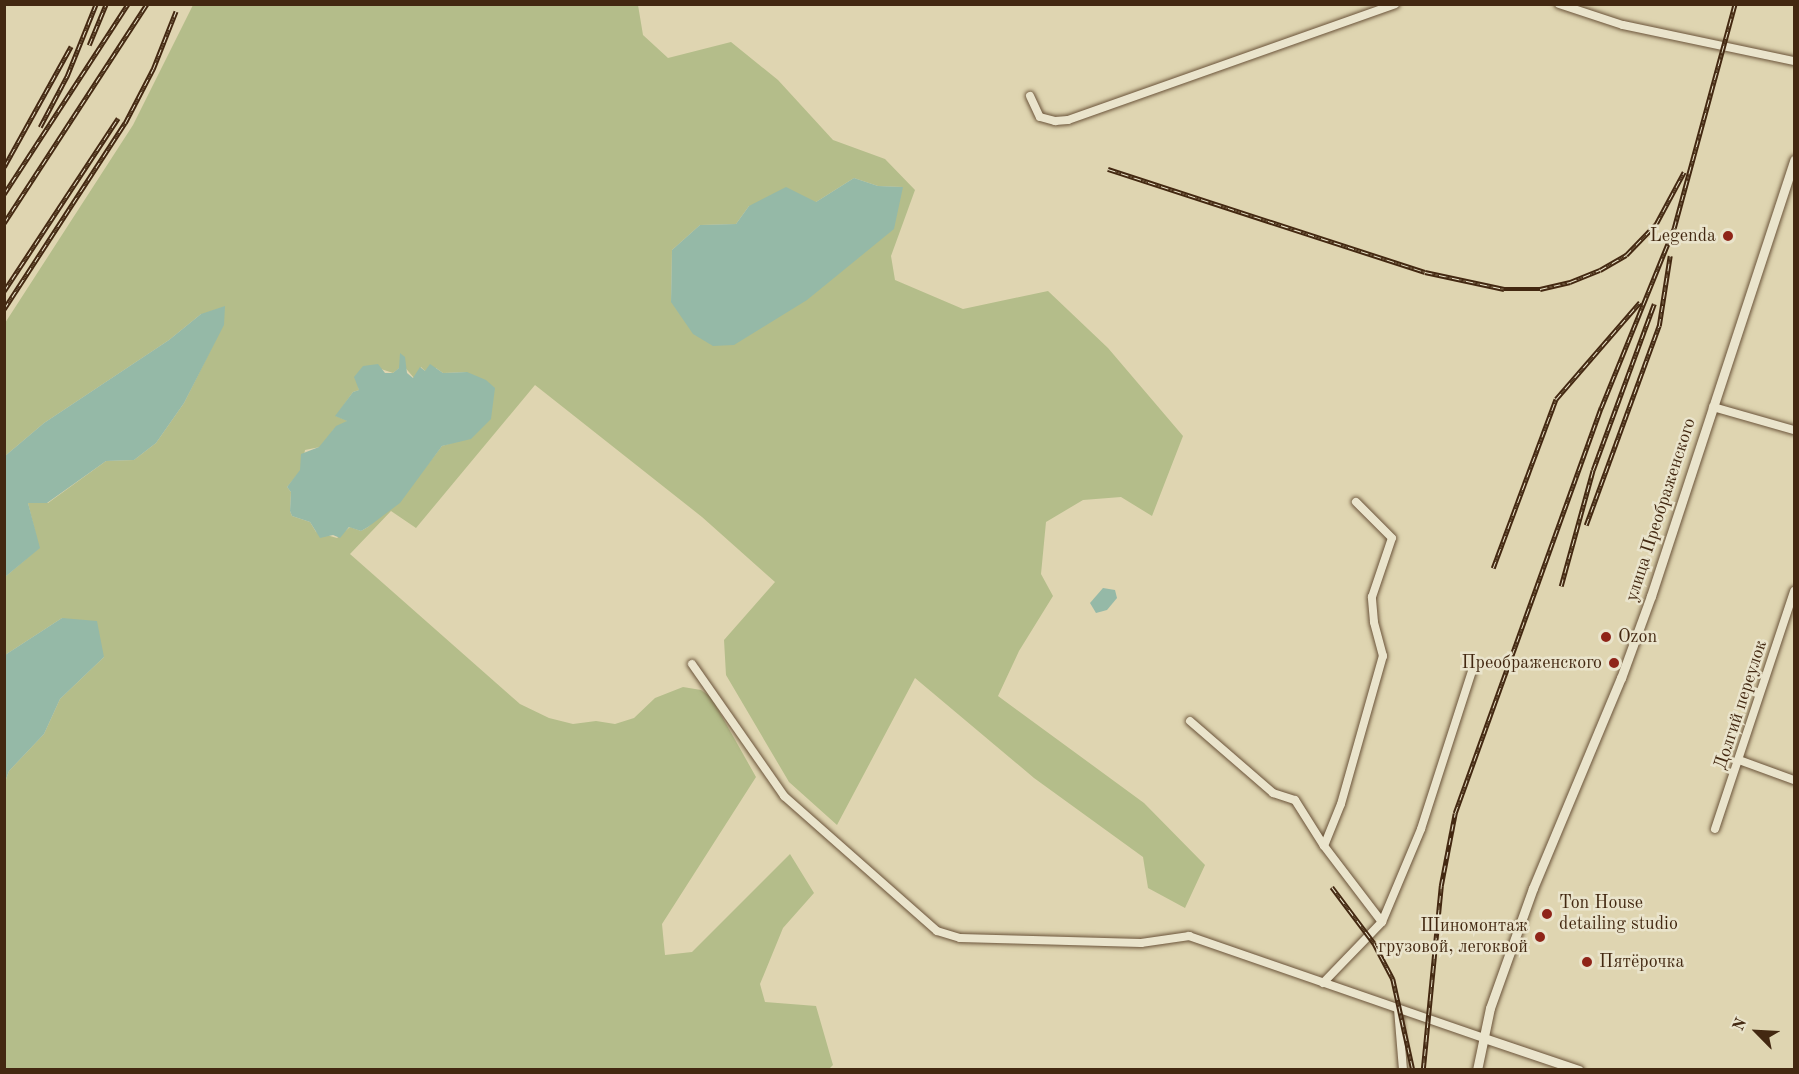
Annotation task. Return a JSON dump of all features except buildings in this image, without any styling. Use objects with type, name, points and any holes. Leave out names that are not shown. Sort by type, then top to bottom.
[{"type":"street","points":[[1030,96],[1040,117],[1055,121],[1068,120],[1395,4]]},
{"type":"street","points":[[1559,4],[1623,25],[1794,61]]},
{"type":"street","name":"улица Преображенского","points":[[1477,1070],[1490,1008],[1533,888],[1621,678],[1794,160]]},
{"type":"street","points":[[1713,407],[1794,430]]},
{"type":"street","points":[[1324,846],[1341,804],[1383,656],[1374,622],[1372,597],[1392,538],[1356,502]]},
{"type":"street","name":"Долгий переулок","points":[[1715,829],[1794,591]]},
{"type":"street","points":[[692,664],[784,796],[937,931],[960,938],[1141,943],[1188,936],[1579,1070]]},
{"type":"street","points":[[1323,983],[1382,922],[1421,829],[1472,671]]},
{"type":"street","points":[[1190,721],[1273,793],[1295,800],[1324,846],[1382,922]]},
{"type":"street","points":[[1739,760],[1794,780]]},
{"type":"street","points":[[1398,1009],[1403,1070]]},
{"type":"shaded area","points":[[193,5],[638,5],[643,35],[668,58],[731,42],[778,80],[833,140],[885,159],[915,190],[891,256],[895,280],[963,309],[1048,291],[1108,348],[1183,436],[1152,516],[1121,497],[1083,500],[1046,522],[1041,574],[1053,596],[1019,651],[998,696],[1144,803],[1205,865],[1185,908],[1148,888],[1143,857],[1034,778],[915,678],[837,825],[789,782],[726,675],[724,640],[775,582],[702,517],[535,385],[416,528],[391,511],[350,554],[520,704],[549,718],[573,724],[596,721],[615,724],[634,718],[655,698],[683,687],[701,690],[711,697],[756,777],[662,924],[665,955],[692,952],[790,854],[814,893],[783,928],[760,984],[765,1002],[816,1006],[833,1065],[829,1069],[5,1069],[5,782],[9,771],[44,734],[60,699],[104,657],[62,618],[5,655],[5,577],[39,548],[28,503],[48,503],[106,461],[134,460],[156,443],[184,403],[223,325],[201,314],[169,340],[44,423],[5,456],[5,323],[133,125]],"holes":[[[854,178],[878,186],[903,187],[671,302],[672,250],[700,225],[736,224],[749,206],[816,202]],[[403,365],[414,378],[421,367],[425,371],[436,368],[443,373],[467,372],[455,442],[442,446],[412,485],[368,527],[361,531],[350,527],[337,538],[316,532],[310,522],[292,516],[290,511],[291,492],[287,487],[301,470],[305,450],[320,447],[330,438],[333,430],[348,421],[336,416],[353,392],[359,390],[358,383],[381,369],[393,373]]]},
{"type":"shaded area","points":[[854,178],[878,186],[903,187],[894,229],[807,300],[734,345],[713,346],[693,334],[671,302],[672,250],[700,225],[736,224],[749,206],[786,187],[816,202]]},
{"type":"shaded area","points":[[225,306],[224,325],[184,403],[156,443],[134,460],[106,461],[47,503],[28,503],[40,548],[5,577],[5,456],[44,423],[169,340],[201,314]]},
{"type":"shaded area","points":[[400,353],[405,357],[407,373],[413,378],[420,367],[425,371],[430,364],[443,373],[467,372],[486,380],[495,388],[491,419],[471,439],[442,446],[400,503],[368,527],[361,531],[349,527],[340,538],[333,535],[320,538],[310,522],[292,516],[290,511],[291,492],[287,487],[300,470],[301,454],[319,447],[336,426],[347,421],[335,416],[353,392],[359,390],[354,377],[363,366],[378,364],[385,373],[393,373],[399,368]]},
{"type":"shaded area","points":[[1103,588],[1115,590],[1117,598],[1107,610],[1096,613],[1090,603]]},
{"type":"shaded area","points":[[62,618],[97,621],[104,657],[60,699],[44,734],[9,771],[5,782],[5,655]]},
{"type":"railway","points":[[40,127],[67,76],[96,4]]},
{"type":"railway","points":[[89,45],[106,4]]},
{"type":"railway","points":[[4,194],[128,4]]},
{"type":"railway","points":[[4,223],[147,4]]},
{"type":"railway","points":[[1423,1070],[1441,886],[1455,813],[1601,408],[1674,228],[1735,4]]},
{"type":"railway","points":[[4,309],[125,123],[153,69],[176,11]]},
{"type":"railway","points":[[4,167],[71,46]]},
{"type":"railway","points":[[4,291],[118,118]]},
{"type":"railway","points":[[1108,169],[1425,272],[1504,289],[1540,289],[1570,282],[1600,270],[1626,255],[1656,224],[1684,172]]},
{"type":"railway","points":[[1586,525],[1659,326],[1670,256]]},
{"type":"railway","points":[[1493,568],[1556,399],[1640,302]]},
{"type":"railway","points":[[1561,586],[1593,470],[1654,304]]},
{"type":"railway","points":[[1332,887],[1374,943],[1393,979],[1413,1070]]},
{"type":"place","name":"Legenda","points":[[1728,236]]},
{"type":"place","name":"Ozon","points":[[1606,637]]},
{"type":"place","name":"Преображенского","points":[[1614,663]]},
{"type":"place","name":"Ton House detailing studio","points":[[1547,914]]},
{"type":"place","name":"Шиномонтаж грузовой, легоквой","points":[[1540,937]]},
{"type":"place","name":"Пятёрочка","points":[[1587,962]]}]
